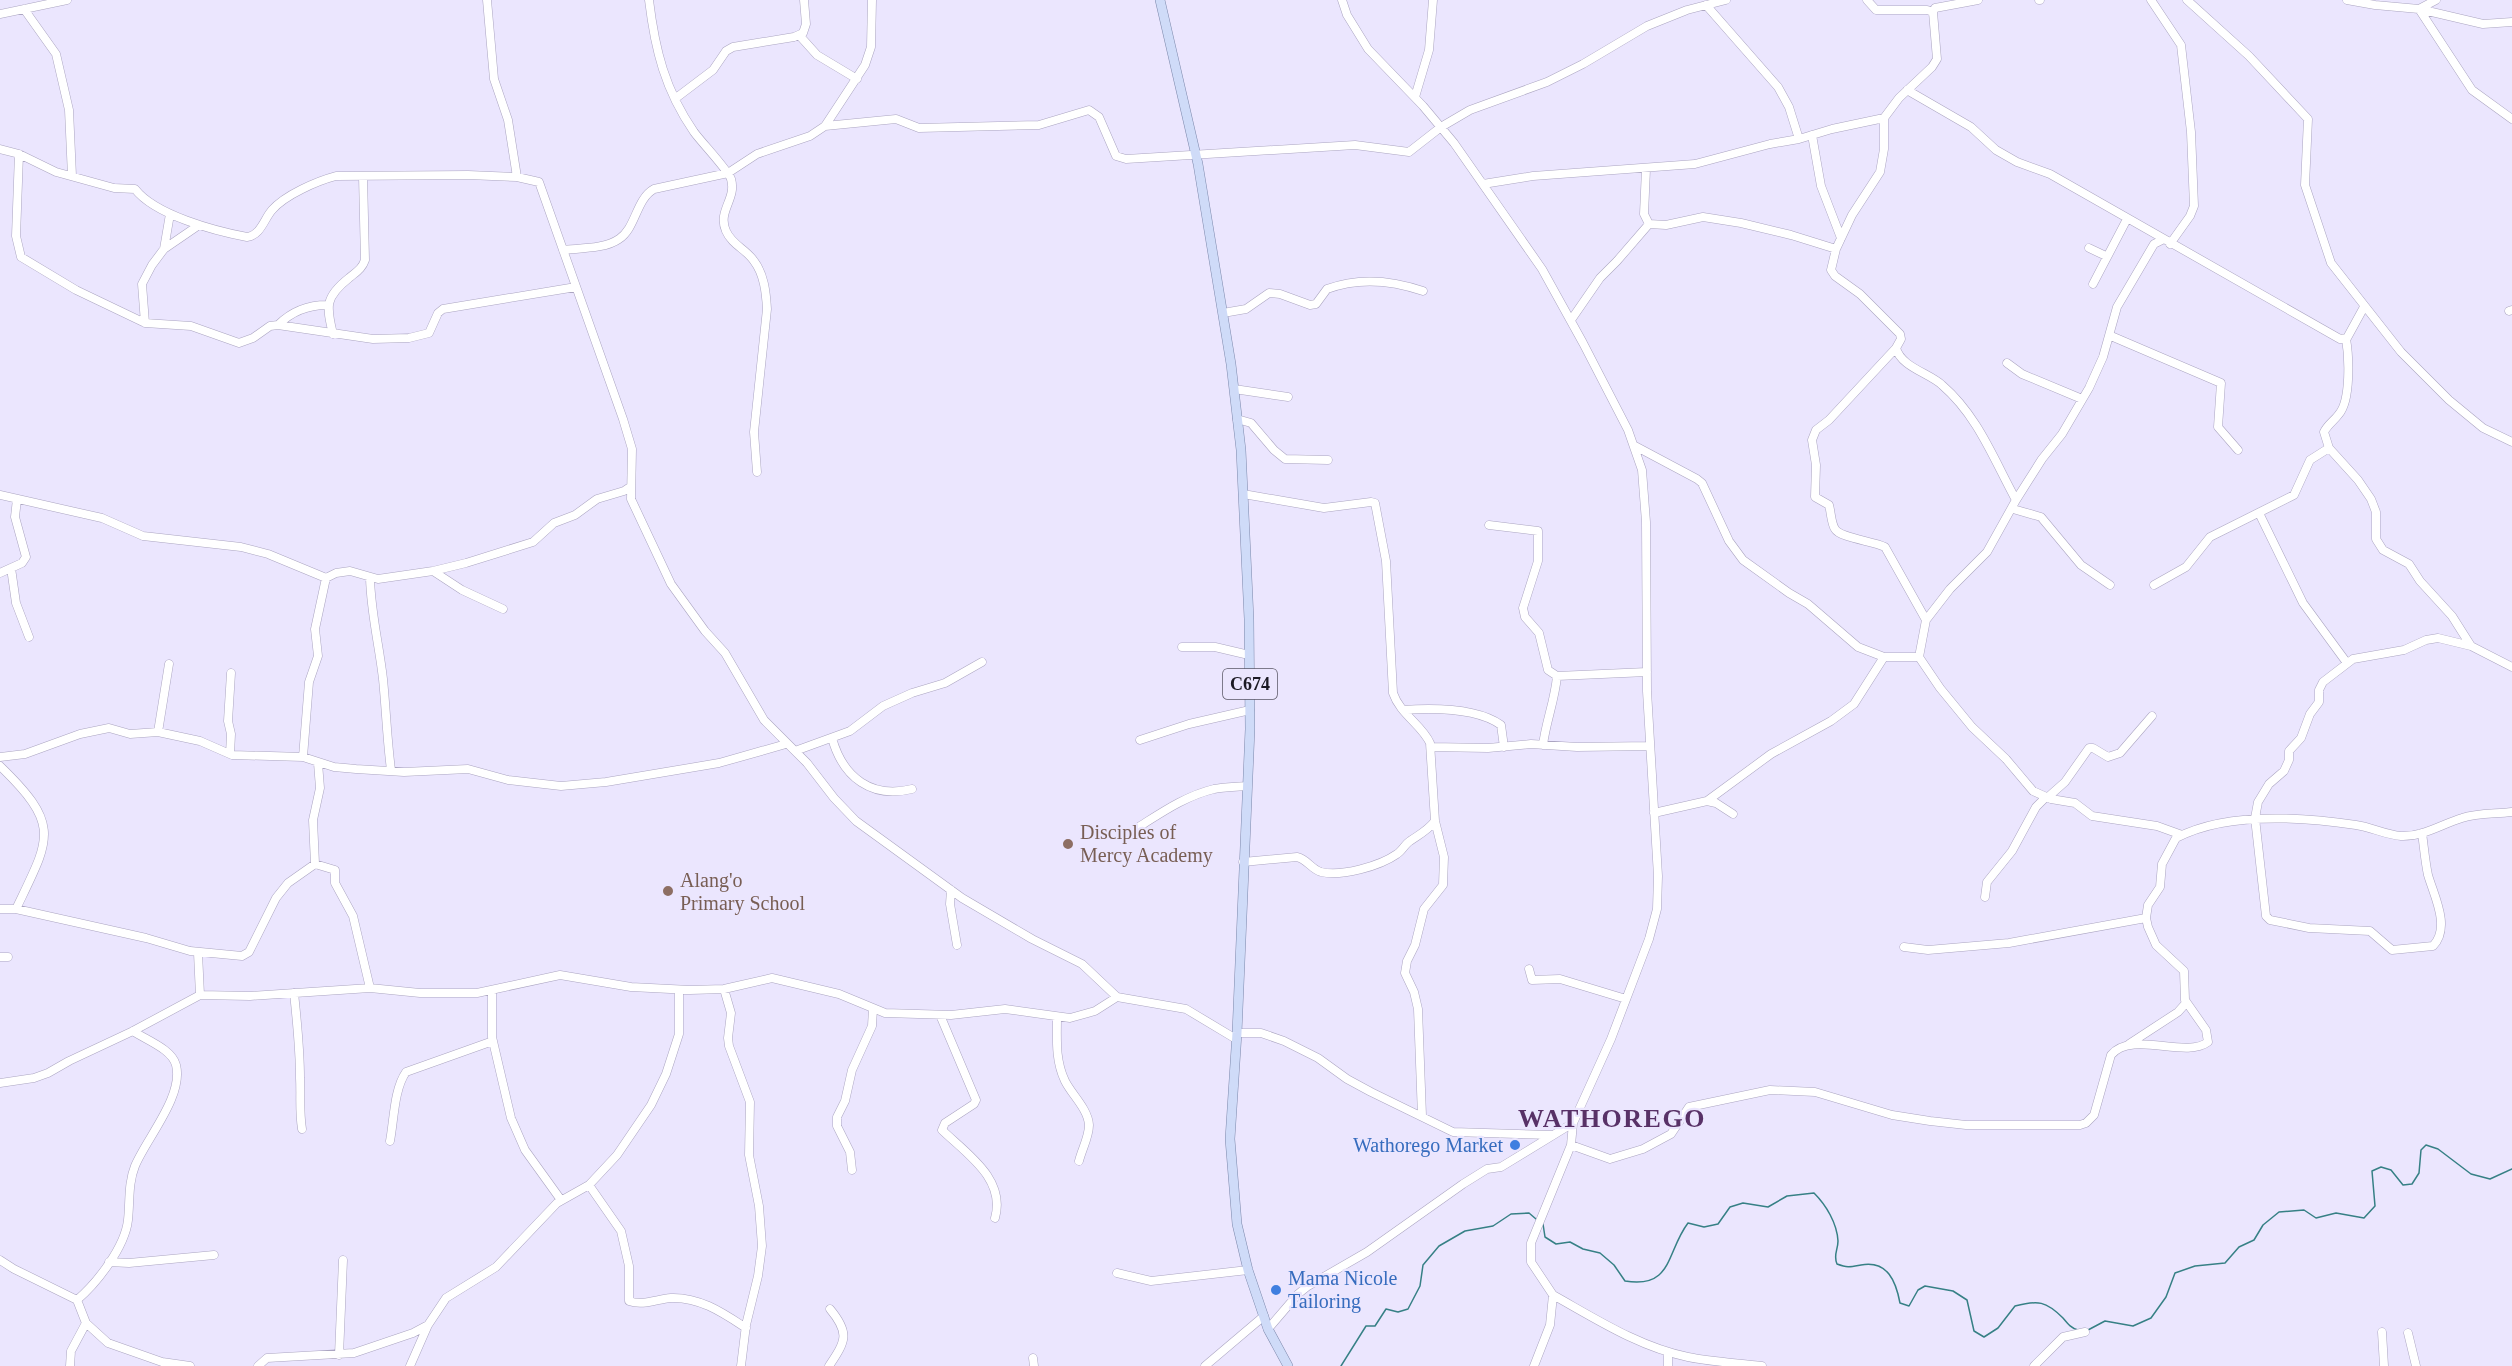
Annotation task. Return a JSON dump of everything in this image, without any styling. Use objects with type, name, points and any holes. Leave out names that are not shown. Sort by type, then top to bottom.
[{"type":"main road","name":"C674","points":[[1160,0],[1196,154],[1223,313],[1237,419],[1243,494],[1250,655],[1250,711],[1237,1036],[1230,1139],[1237,1224],[1248,1270],[1288,1366]]},
{"type":"street","points":[[0,14],[67,0]]},
{"type":"street","points":[[487,0],[494,79],[508,120],[517,177]]},
{"type":"street","points":[[649,0],[656,52],[676,98],[696,135],[728,173],[732,196],[723,216],[725,230],[732,241],[754,260],[766,289],[767,309],[754,432],[757,472]]},
{"type":"street","points":[[676,98],[713,70],[726,51],[733,47],[799,35],[805,30],[806,24],[804,0]]},
{"type":"street","points":[[563,250],[618,240],[625,234],[646,196],[654,189],[728,173],[757,154],[810,136],[825,126],[865,64],[871,47],[872,0]]},
{"type":"street","points":[[1342,0],[1347,15],[1368,49],[1441,127],[1542,269],[1571,320],[1635,446],[1645,489],[1647,672],[1658,876],[1657,909],[1649,939],[1611,1039],[1573,1123],[1571,1146],[1531,1243],[1531,1262],[1552,1295],[1637,1341],[1668,1352],[1706,1360],[1762,1366]]},
{"type":"street","points":[[1415,97],[1429,50],[1433,0]]},
{"type":"street","points":[[825,126],[896,119],[919,128],[1039,125],[1089,110],[1099,117],[1116,156],[1126,159],[1355,145],[1405,152],[1414,150],[1441,127],[1470,110],[1555,78],[1647,26],[1726,0]]},
{"type":"street","points":[[1868,0],[1876,10],[1933,12]]},
{"type":"street","points":[[1933,12],[1935,9],[1978,0]]},
{"type":"street","points":[[2151,0],[2181,45],[2191,132],[2194,206],[2190,216],[2170,244]]},
{"type":"street","points":[[2187,0],[2249,56],[2308,119],[2305,185],[2331,263],[2401,352],[2449,400],[2483,428],[2512,442]]},
{"type":"street","points":[[2347,0],[2386,7],[2419,9],[2483,24],[2512,22]]},
{"type":"street","points":[[2419,9],[2436,0]]},
{"type":"street","points":[[1706,5],[1778,87],[1789,107],[1799,140]]},
{"type":"street","points":[[24,9],[56,54],[69,110],[72,176]]},
{"type":"street","points":[[2419,9],[2472,90],[2512,119]]},
{"type":"street","points":[[1483,184],[1533,176],[1695,164],[1884,118],[1937,59],[1933,12]]},
{"type":"street","points":[[799,35],[817,55],[857,79]]},
{"type":"street","points":[[1907,90],[1971,127],[1996,150],[2017,162],[2050,174],[2162,240],[2340,339],[2346,339]]},
{"type":"street","points":[[1884,118],[1884,149],[1880,172],[1852,215],[1836,249],[1831,270],[1835,276],[1860,294],[1900,334],[1901,339],[1896,348],[1829,420],[1816,430],[1812,440],[1816,465],[1815,497],[1829,505],[1834,529],[1840,534],[1874,541],[1885,547],[1926,620]]},
{"type":"street","points":[[1812,135],[1821,186],[1841,238]]},
{"type":"street","points":[[0,149],[19,154],[56,172],[114,188],[135,189],[142,198],[170,214],[200,225],[252,237],[260,230],[273,208],[306,188],[336,176],[517,177],[539,182],[632,449],[631,499],[671,584],[705,631],[725,653],[764,720],[795,751],[856,821],[890,847],[928,871],[951,890],[1032,939],[1071,957],[1117,997],[1186,1009],[1237,1036],[1261,1033],[1284,1041],[1318,1058],[1347,1079],[1371,1092],[1453,1132],[1552,1135]]},
{"type":"street","points":[[19,154],[16,236],[21,257],[76,290],[145,323],[191,326],[239,343],[253,339],[270,326],[278,324],[373,339],[409,338],[429,333],[442,309],[576,287]]},
{"type":"street","points":[[1646,169],[1644,214],[1649,224]]},
{"type":"street","points":[[333,334],[327,305],[334,292],[365,262],[363,176]]},
{"type":"street","points":[[164,249],[170,214]]},
{"type":"street","points":[[1649,224],[1666,225],[1703,217],[1751,225],[1836,249]]},
{"type":"street","points":[[2093,284],[2127,219]]},
{"type":"street","points":[[1571,320],[1600,278],[1649,224]]},
{"type":"street","points":[[145,323],[142,284],[152,265],[164,249],[200,225]]},
{"type":"street","points":[[2162,240],[2154,244],[2117,307],[2103,357],[2062,434],[2042,459],[1987,552],[1950,589],[1926,620],[1919,657],[1940,688],[1972,727],[2006,759],[2033,791],[2047,797],[2075,803],[2092,816],[2157,826],[2182,835]]},
{"type":"street","points":[[2089,248],[2106,256]]},
{"type":"street","points":[[1223,313],[1246,309],[1269,293],[1280,294],[1310,305],[1316,304],[1327,289],[1362,282],[1393,282],[1423,291]]},
{"type":"street","points":[[278,324],[308,306],[327,305]]},
{"type":"street","points":[[2364,307],[2346,339],[2349,354],[2345,403],[2339,415],[2330,422],[2324,432],[2329,448],[2358,480],[2371,499],[2376,512],[2376,539],[2383,550],[2409,564],[2420,581],[2452,616],[2471,646]]},
{"type":"street","points":[[2110,336],[2222,383],[2218,427],[2238,450]]},
{"type":"street","points":[[1896,348],[1901,357],[1942,384],[1972,420],[1987,440],[2016,500]]},
{"type":"street","points":[[2007,363],[2022,374],[2082,399]]},
{"type":"street","points":[[1234,389],[1288,397]]},
{"type":"street","points":[[1237,419],[1251,423],[1274,450],[1285,459],[1328,460]]},
{"type":"street","points":[[1635,446],[1697,478],[1702,483],[1729,541],[1743,560],[1808,604],[1858,647],[1884,657],[1919,657]]},
{"type":"street","points":[[2154,585],[2186,567],[2210,537],[2294,495],[2310,460],[2329,448]]},
{"type":"street","points":[[0,495],[102,518],[143,536],[241,547],[268,554],[326,578],[336,573],[350,572],[370,578],[433,571],[533,542],[554,523],[575,515],[597,499],[630,487]]},
{"type":"street","points":[[1243,494],[1324,508],[1375,503],[1385,550],[1393,693],[1404,710],[1426,735],[1431,747],[1435,821],[1444,857],[1443,885],[1424,909],[1405,974],[1414,992],[1418,1010],[1422,1116]]},
{"type":"street","points":[[0,573],[22,562],[27,556],[15,517],[17,499]]},
{"type":"street","points":[[2013,509],[2041,517],[2081,565],[2110,585]]},
{"type":"street","points":[[2259,513],[2303,603],[2347,663]]},
{"type":"street","points":[[1489,525],[1538,531],[1539,561],[1523,608],[1525,617],[1539,633],[1548,670],[1557,676],[1647,672]]},
{"type":"street","points":[[11,568],[16,603],[29,637]]},
{"type":"street","points":[[433,571],[462,590],[502,609]]},
{"type":"street","points":[[303,757],[309,682],[318,656],[315,629],[326,578]]},
{"type":"street","points":[[370,578],[373,624],[383,678],[385,726],[391,770]]},
{"type":"street","points":[[2422,833],[2427,873],[2438,906],[2441,927],[2440,936],[2433,946],[2392,950],[2370,931],[2309,928],[2268,918],[2264,909],[2255,818],[2258,802],[2269,784],[2284,771],[2289,760],[2289,751],[2301,738],[2310,714],[2319,702],[2319,690],[2323,682],[2356,657],[2404,650],[2426,640],[2438,638],[2471,646],[2512,667]]},
{"type":"street","points":[[1182,647],[1215,648],[1250,655]]},
{"type":"street","points":[[1654,813],[1707,801],[1771,753],[1831,721],[1854,704],[1884,657]]},
{"type":"street","points":[[795,751],[832,738],[859,725],[883,706],[912,693],[945,683],[982,662]]},
{"type":"street","points":[[158,732],[169,664]]},
{"type":"street","points":[[230,754],[231,734],[228,721],[231,673]]},
{"type":"street","points":[[1543,745],[1546,721],[1555,694],[1557,676]]},
{"type":"street","points":[[1404,710],[1435,708],[1492,719],[1501,725],[1504,747]]},
{"type":"street","points":[[1140,740],[1190,724],[1250,711]]},
{"type":"street","points":[[1985,897],[1987,882],[2012,851],[2036,807],[2065,782],[2089,748],[2108,757],[2118,754],[2152,716]]},
{"type":"street","points":[[0,757],[25,754],[96,729],[109,728],[137,735],[158,732],[200,741],[230,754],[303,757],[318,763],[357,769],[468,769],[508,780],[542,785],[577,785],[719,763],[786,744]]},
{"type":"street","points":[[832,738],[841,763],[849,773],[862,782],[885,793],[912,789]]},
{"type":"street","points":[[1431,747],[1650,746]]},
{"type":"street","points":[[315,864],[313,820],[320,788],[318,763]]},
{"type":"street","points":[[0,766],[38,809],[44,832],[42,854],[15,909]]},
{"type":"street","points":[[1137,828],[1188,798],[1214,789],[1247,786]]},
{"type":"street","points":[[1707,801],[1716,803],[1733,814]]},
{"type":"street","points":[[2128,1044],[2161,1046],[2208,1042],[2208,1034],[2186,1003],[2184,971],[2156,945],[2146,918],[2148,905],[2160,887],[2162,864],[2176,838],[2238,819],[2255,818],[2329,821],[2402,836],[2422,833],[2465,816],[2512,812]]},
{"type":"street","points":[[1243,862],[1297,857],[1305,860],[1320,872],[1333,873],[1365,869],[1396,855],[1410,841],[1426,832],[1435,821]]},
{"type":"street","points":[[0,909],[15,909],[198,952],[246,955],[255,943],[276,898],[288,883],[315,864]]},
{"type":"street","points":[[315,864],[335,870],[335,882],[353,916],[360,938],[370,988]]},
{"type":"street","points":[[951,890],[950,904],[957,945]]},
{"type":"street","points":[[1904,947],[1928,950],[2009,943],[2146,918]]},
{"type":"street","points":[[198,952],[200,996]]},
{"type":"street","points":[[1528,969],[1532,980],[1560,980],[1626,999]]},
{"type":"street","points":[[0,1083],[34,1078],[48,1073],[200,996],[250,996],[370,988],[454,994],[492,991],[560,975],[631,987],[680,990],[724,989],[772,978],[839,994],[859,1001],[881,1013],[940,1015],[1005,1009],[1070,1018],[1095,1011],[1117,997]]},
{"type":"street","points":[[724,989],[731,1013],[729,1046],[750,1102],[749,1155],[759,1206],[762,1246],[741,1366]]},
{"type":"street","points":[[410,1366],[428,1325],[446,1298],[495,1267],[561,1200],[589,1185],[617,1155],[658,1090],[679,1034],[680,990]]},
{"type":"street","points":[[492,991],[493,1041],[511,1118],[525,1150],[561,1200]]},
{"type":"street","points":[[294,993],[301,1080],[298,1109],[302,1129]]},
{"type":"street","points":[[1571,1146],[1610,1159],[1643,1149],[1671,1134],[1689,1107],[1770,1090],[1815,1092],[1892,1115],[1921,1120],[1966,1125],[2080,1125],[2086,1123],[2094,1115],[2111,1055],[2115,1049],[2128,1044],[2178,1012],[2186,1003]]},
{"type":"street","points":[[852,1170],[850,1152],[837,1121],[845,1101],[852,1070],[872,1026],[873,1009]]},
{"type":"street","points":[[940,1015],[976,1100],[974,1104],[945,1123],[942,1130],[992,1182],[998,1200],[995,1218]]},
{"type":"street","points":[[1058,1017],[1059,1065],[1065,1082],[1086,1114],[1089,1123],[1079,1161]]},
{"type":"street","points":[[77,1300],[87,1292],[109,1262],[126,1229],[134,1167],[171,1099],[176,1065],[168,1054],[133,1031]]},
{"type":"street","points":[[390,1141],[402,1077],[406,1072],[493,1041]]},
{"type":"street","points":[[1205,1366],[1268,1322],[1308,1286],[1367,1252],[1486,1169],[1501,1167],[1573,1123]]},
{"type":"street","points":[[589,1185],[621,1232],[629,1266],[629,1301],[648,1302],[671,1298],[692,1301],[711,1306],[746,1328]]},
{"type":"street","points":[[109,1262],[129,1263],[214,1255]]},
{"type":"street","points":[[0,1260],[77,1300],[86,1323],[100,1338],[115,1347],[162,1362],[190,1366]]},
{"type":"street","points":[[339,1355],[343,1260]]},
{"type":"street","points":[[1117,1273],[1151,1281],[1248,1270]]},
{"type":"street","points":[[1534,1366],[1550,1325],[1552,1295]]},
{"type":"street","points":[[829,1366],[840,1350],[844,1334],[840,1320],[830,1309]]},
{"type":"street","points":[[70,1366],[71,1351],[86,1323]]},
{"type":"street","points":[[258,1366],[267,1358],[339,1355],[370,1349],[428,1325]]},
{"type":"street","points":[[2034,1366],[2063,1336],[2085,1332]]},
{"type":"street","points":[[2382,1332],[2384,1366]]},
{"type":"street","points":[[2408,1333],[2416,1366]]},
{"type":"street","points":[[1668,1352],[1668,1366]]},
{"type":"waterway","points":[[2088,1330],[2105,1321],[2133,1326],[2151,1318],[2166,1297],[2175,1273],[2195,1266],[2225,1263],[2239,1247],[2254,1240],[2263,1225],[2279,1212],[2304,1210],[2316,1218],[2336,1213],[2364,1218],[2375,1206],[2372,1171],[2381,1167],[2391,1170],[2403,1185],[2412,1184],[2419,1173],[2421,1150],[2426,1145],[2438,1149],[2471,1174],[2490,1179],[2512,1169]]},
{"type":"waterway","points":[[1543,1224],[1545,1237],[1556,1244],[1570,1242],[1583,1249],[1600,1253],[1614,1265],[1625,1281],[1641,1282],[1660,1274],[1688,1223],[1704,1227],[1718,1224],[1730,1207],[1743,1203],[1768,1207],[1787,1196],[1814,1193],[1827,1209],[1836,1228],[1837,1264],[1849,1267],[1870,1264],[1884,1269],[1893,1280],[1900,1303],[1909,1306],[1918,1290],[1925,1286],[1953,1291],[1967,1300],[1974,1331],[1984,1337],[1998,1328],[2015,1306],[2041,1303],[2052,1308],[2071,1327],[2078,1330]]},
{"type":"waterway","points":[[1341,1366],[1366,1326],[1375,1326],[1386,1309],[1398,1312],[1408,1309],[1420,1286],[1423,1265],[1439,1246],[1465,1231],[1493,1226],[1511,1214],[1529,1213],[1536,1219]]},
{"type":"place","name":"Disciples of Mercy Academy","points":[[1068,844]]},
{"type":"place","name":"Alang'o Primary School","points":[[668,891]]},
{"type":"place","name":"Wathorego Market","points":[[1515,1145]]},
{"type":"place","name":"Mama Nicole Tailoring","points":[[1276,1290]]},
{"type":"district","name":"WATHOREGO","points":[[1612,1118]]}]
